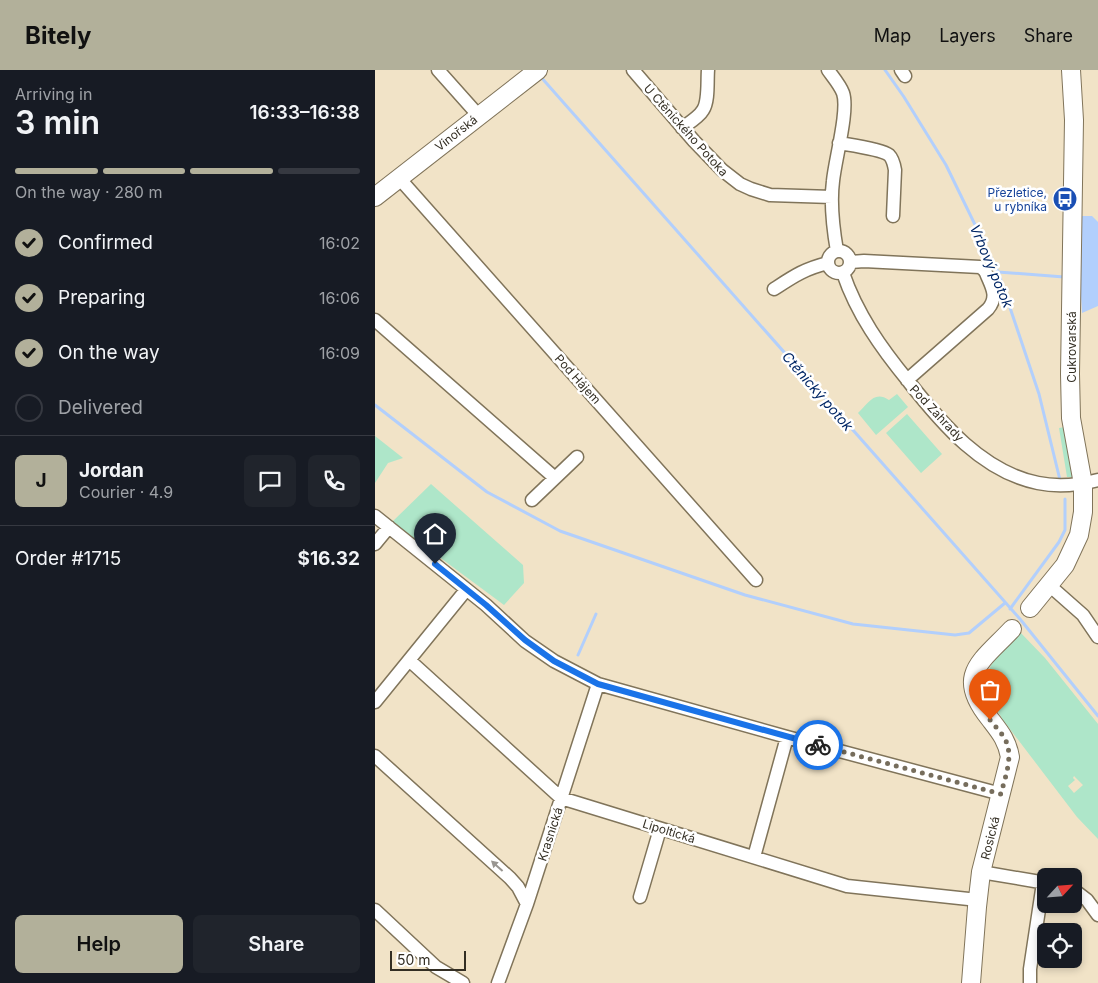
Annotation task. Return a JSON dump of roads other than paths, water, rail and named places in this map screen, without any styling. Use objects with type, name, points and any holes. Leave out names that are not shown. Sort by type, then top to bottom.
[{"type":"street","points":[[438,70],[479,116]]},
{"type":"street","name":"U Ctěnického Potoka","points":[[633,70],[683,128],[730,178],[751,189],[770,194],[832,197]]},
{"type":"street","points":[[683,128],[699,115],[706,104],[708,70]]},
{"type":"street","points":[[828,70],[843,94],[845,108],[832,197],[837,251]]},
{"type":"street","name":"Cukrovarská","points":[[1030,608],[1065,565],[1079,535],[1090,482],[1071,418],[1074,120],[1071,70]]},
{"type":"street","name":"Vinořská","points":[[377,191],[399,178],[535,72]]},
{"type":"street","points":[[839,143],[883,152],[892,159],[895,170],[893,216]]},
{"type":"street","name":"Pod Hájem","points":[[399,178],[757,580]]},
{"type":"street","points":[[837,251],[844,251],[851,262],[848,270],[839,273],[831,269],[828,260],[831,254],[837,251]]},
{"type":"street","points":[[851,262],[864,261],[980,267],[984,270],[994,293],[995,299],[993,303],[907,380]]},
{"type":"street","points":[[774,289],[801,272],[828,264]]},
{"type":"street","name":"Pod Zahrady","points":[[843,273],[852,298],[876,340],[907,380],[951,431],[970,448],[1002,470],[1037,483],[1049,485],[1090,482]]},
{"type":"street","points":[[375,320],[555,478]]},
{"type":"street","points":[[532,500],[577,457]]},
{"type":"street","points":[[375,516],[486,605],[525,640],[554,661],[598,684],[1001,794]]},
{"type":"street","points":[[375,544],[389,527]]},
{"type":"street","points":[[1049,585],[1083,615],[1098,638]]},
{"type":"street","points":[[375,702],[466,590]]},
{"type":"street","name":"Rosická","points":[[971,983],[981,872],[1010,757],[1006,741],[981,708],[972,684],[977,667],[1012,629]]},
{"type":"street","name":"Lipoltická","points":[[409,660],[561,798],[847,886],[978,900]]},
{"type":"street","name":"Krasnická","points":[[498,983],[527,904],[598,684]]},
{"type":"street","points":[[754,858],[787,737]]},
{"type":"street","points":[[375,756],[510,878],[518,886],[527,904]]},
{"type":"street","points":[[640,897],[660,828]]},
{"type":"street","points":[[981,872],[1037,882]]},
{"type":"street","points":[[1083,897],[1098,915]]},
{"type":"street","points":[[375,910],[436,967],[463,983]]},
{"type":"street","points":[[1030,983],[1030,969],[1040,913]]},
{"type":"water","points":[[1080,216],[1092,216],[1098,222],[1098,306],[1082,313],[1080,278]]},
{"type":"waterway","name":"Vrbový potok","points":[[885,70],[946,165],[998,272],[1039,394],[1060,480]]},
{"type":"waterway","name":"Ctěnický potok","points":[[540,76],[1020,619],[1098,716]]},
{"type":"waterway","points":[[998,272],[1064,277]]},
{"type":"waterway","points":[[375,405],[487,492],[560,531],[745,595],[853,624],[955,635],[969,633],[1005,603]]},
{"type":"waterway","name":"Vrbový potok","points":[[1010,609],[1059,542],[1065,530],[1065,499]]},
{"type":"waterway","points":[[578,655],[596,614]]},
{"type":"place","name":"Přezletice, u rybníka","points":[[1065,199]]}]
